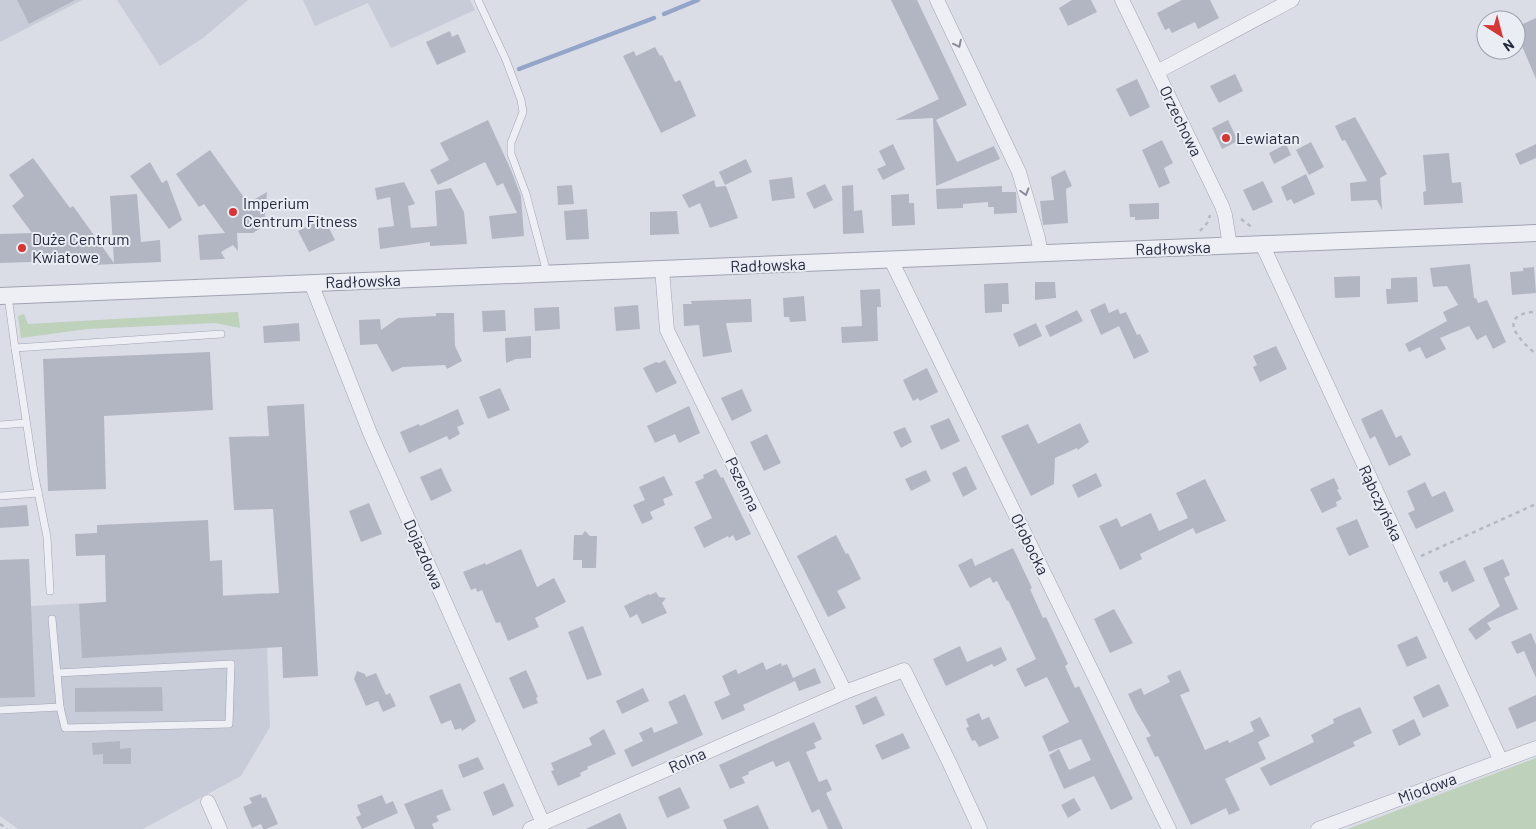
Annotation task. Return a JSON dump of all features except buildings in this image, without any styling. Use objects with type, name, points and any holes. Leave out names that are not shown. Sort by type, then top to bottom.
[{"type":"street","points":[[937,0],[1019,172],[1041,254]]},
{"type":"street","name":"Orzechowa","points":[[1122,0],[1226,215],[1230,246]]},
{"type":"street","points":[[1157,72],[1292,0]]},
{"type":"street","name":"Radłowska","points":[[4,296],[1536,232]]},
{"type":"street","name":"Rąbczyńska","points":[[1262,244],[1501,761]]},
{"type":"street","name":"Ołobocka","points":[[891,260],[1169,829]]},
{"type":"street","name":"Pszenna","points":[[662,269],[667,330],[845,692]]},
{"type":"street","name":"Dojazdowa","points":[[311,283],[370,433],[543,823]]},
{"type":"street","name":"Rolna","points":[[530,829],[845,692],[904,670],[980,829]]},
{"type":"street","name":"Miodowa","points":[[1318,829],[1536,748]]},
{"type":"street","points":[[208,802],[220,829]]},
{"type":"lane","points":[[478,0],[506,60],[521,100],[523,112],[511,143],[511,154],[526,194],[547,274]]},
{"type":"lane","points":[[4,296],[15,348],[38,493],[48,537],[50,592]]},
{"type":"lane","points":[[15,348],[221,334]]},
{"type":"lane","points":[[0,425],[26,423]]},
{"type":"lane","points":[[0,496],[38,493]]},
{"type":"lane","points":[[52,619],[60,707],[64,728],[229,724],[231,664],[57,673]]},
{"type":"lane","points":[[0,710],[60,707]]},
{"type":"path","points":[[1533,312],[1520,314],[1514,322],[1516,334],[1536,354]]},
{"type":"path","points":[[1408,561],[1536,504]]},
{"type":"path","points":[[0,824],[7,829]]},
{"type":"shaded area","points":[[0,0],[82,0],[0,42]]},
{"type":"shaded area","points":[[117,0],[248,0],[203,38],[160,66]]},
{"type":"shaded area","points":[[303,0],[470,0],[475,10],[391,48],[368,3],[315,26]]},
{"type":"shaded area","points":[[29,559],[31,606],[265,593],[270,727],[241,776],[143,829],[18,829],[0,816],[0,560]]},
{"type":"green space","points":[[238,312],[240,328],[215,323],[87,329],[21,338],[18,316],[24,314],[28,324]]},
{"type":"green space","points":[[1536,758],[1536,829],[1348,829]]},
{"type":"waterway","points":[[664,14],[698,0]]},
{"type":"waterway","points":[[519,69],[654,18]]},
{"type":"place","name":"Lewiatan","points":[[1226,138]]},
{"type":"place","name":"Imperium Centrum Fitness","points":[[233,212]]},
{"type":"place","name":"Duże Centrum Kwiatowe","points":[[22,248]]}]
